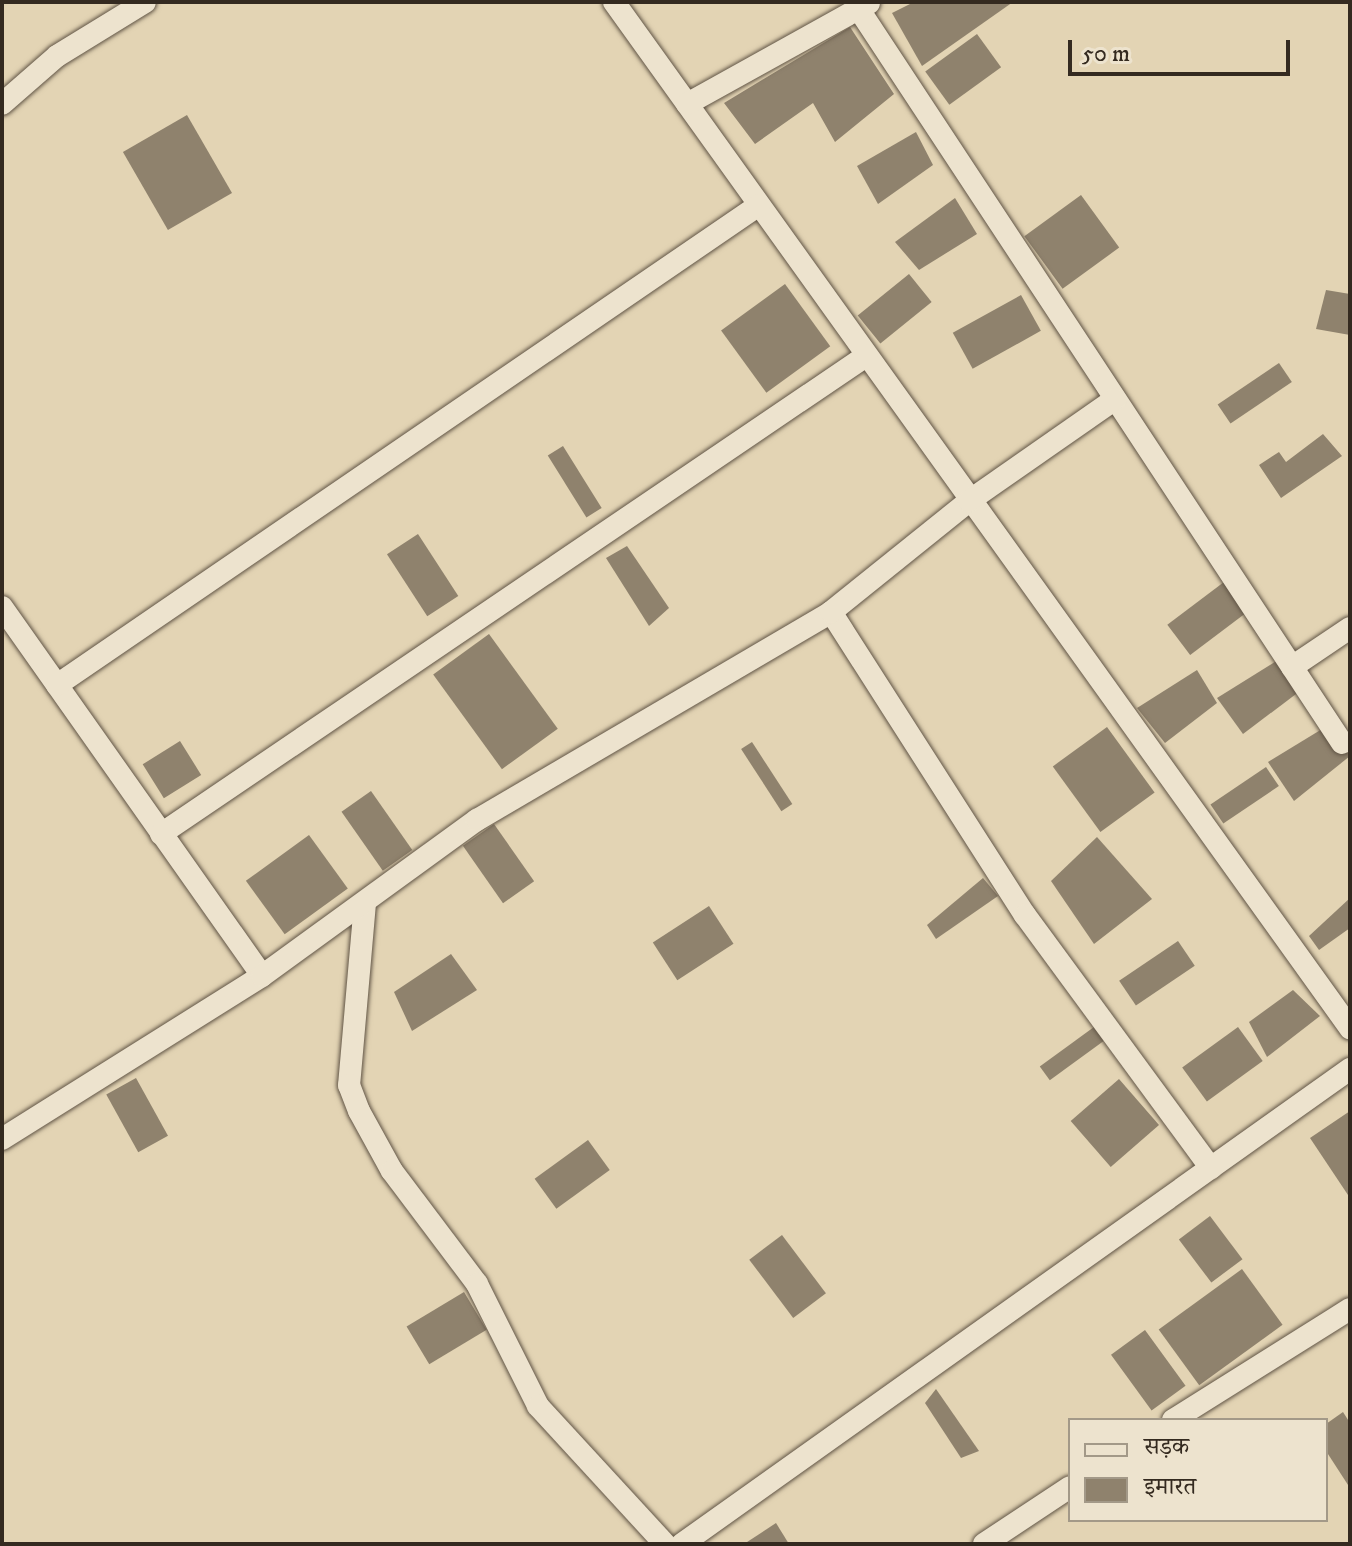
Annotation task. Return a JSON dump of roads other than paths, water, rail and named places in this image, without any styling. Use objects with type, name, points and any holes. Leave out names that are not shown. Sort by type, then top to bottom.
[{"type":"street","points":[[2,104],[57,56],[145,2]]},
{"type":"street","points":[[614,2],[969,501],[1350,1028]]},
{"type":"street","points":[[687,104],[864,5],[1115,399],[1342,743]]},
{"type":"street","points":[[57,685],[759,205]]},
{"type":"street","points":[[161,834],[866,356]]},
{"type":"street","points":[[2,1139],[262,976],[477,820],[831,612],[969,501],[1115,399]]},
{"type":"street","points":[[2,607],[262,976]]},
{"type":"street","points":[[831,612],[1025,915],[1211,1168]]},
{"type":"street","points":[[1292,667],[1350,628]]},
{"type":"street","points":[[365,903],[349,1085],[359,1111],[392,1171],[477,1284],[538,1406],[665,1544]]},
{"type":"street","points":[[682,1544],[1350,1069]]},
{"type":"street","points":[[1176,1418],[1350,1309]]},
{"type":"street","points":[[984,1544],[1068,1488]]}]
